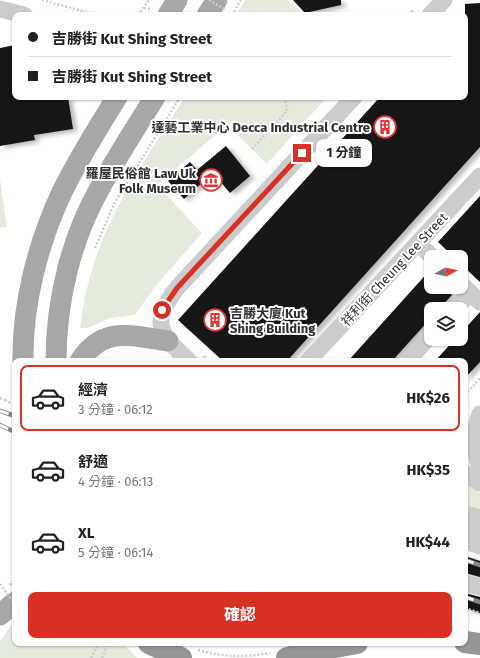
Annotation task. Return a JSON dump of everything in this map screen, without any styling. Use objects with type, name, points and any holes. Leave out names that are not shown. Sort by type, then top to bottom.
[{"type":"highway","points":[[468,642],[480,644]]},
{"type":"highway","points":[[160,646],[186,653]]},
{"type":"highway","points":[[280,655],[340,646]]},
{"type":"main road","points":[[161,12],[177,0]]},
{"type":"main road","points":[[23,358],[25,322],[30,294],[51,218],[72,174],[115,100]]},
{"type":"main road","points":[[56,358],[58,325],[64,284],[81,229],[101,186],[153,100]]},
{"type":"main road","points":[[83,358],[98,342],[122,334],[168,341]]},
{"type":"main road","points":[[145,646],[153,658]]},
{"type":"street","points":[[433,12],[444,0]]},
{"type":"street","points":[[0,8],[14,12]]},
{"type":"street","points":[[195,357],[168,341],[162,334],[160,322],[162,310],[177,288],[351,100]]},
{"type":"street","name":"祥利街 Cheung Lee Street","points":[[311,358],[480,176]]},
{"type":"street","points":[[418,243],[425,250]]},
{"type":"street","points":[[462,302],[470,293]]},
{"type":"street","points":[[410,358],[424,343]]},
{"type":"street","points":[[480,414],[474,434],[476,454],[480,467]]},
{"type":"street","points":[[468,475],[480,483]]},
{"type":"street","points":[[468,515],[480,518]]},
{"type":"street","points":[[468,528],[480,532]]},
{"type":"street","points":[[468,542],[480,546]]},
{"type":"street","points":[[468,584],[480,587]]},
{"type":"path","points":[[42,0],[87,12]]},
{"type":"path","points":[[141,12],[149,0]]},
{"type":"path","points":[[209,0],[216,8]]},
{"type":"path","points":[[234,12],[241,0]]},
{"type":"path","points":[[144,8],[161,12]]},
{"type":"path","points":[[94,252],[114,204],[178,100]]},
{"type":"path","points":[[252,149],[287,111],[285,100]]},
{"type":"path","points":[[468,392],[480,378]]},
{"type":"path","points":[[0,398],[12,403]]},
{"type":"path","points":[[0,584],[6,609]]},
{"type":"path","points":[[468,609],[480,613]]},
{"type":"path","points":[[92,658],[97,646]]},
{"type":"path","points":[[102,658],[107,646]]},
{"type":"path","points":[[186,653],[226,657],[280,655]]},
{"type":"shaded area","points":[[245,0],[288,0],[302,12],[238,12]]},
{"type":"shaded area","points":[[183,100],[324,100],[267,164],[227,125],[157,185],[202,233],[154,288],[135,315],[110,318],[88,328],[80,328],[86,294],[94,263],[105,234],[118,206],[149,152]]},
{"type":"shaded area","points":[[0,179],[7,227],[0,228]]},
{"type":"shaded area","points":[[468,482],[480,493],[480,511],[468,508]]},
{"type":"shaded area","points":[[12,624],[12,646],[126,646],[137,658],[0,658],[0,641]]},
{"type":"building","points":[[293,0],[341,0],[341,5],[304,12]]},
{"type":"building","points":[[480,3],[480,147],[290,358],[220,358],[178,320],[377,100],[468,100],[468,12],[465,12],[465,4]]},
{"type":"building","points":[[12,46],[12,100],[68,100],[73,129],[34,135],[35,140],[0,146],[0,48]]},
{"type":"building","points":[[226,146],[250,176],[230,193],[213,173],[184,199],[168,181],[190,162],[197,170]]},
{"type":"building","points":[[480,196],[480,282],[468,271],[468,250],[447,250],[438,242]]},
{"type":"building","points":[[424,277],[424,294],[452,295],[446,302],[424,302],[424,326],[395,358],[351,358]]},
{"type":"building","points":[[480,312],[480,362],[468,375],[468,358],[438,358],[449,346],[468,346],[468,325]]},
{"type":"building","points":[[468,557],[480,561],[480,577],[468,574]]},
{"type":"building","points":[[468,594],[480,597],[480,613],[468,609]]},
{"type":"railway","points":[[0,411],[12,415]]},
{"type":"railway","points":[[0,425],[12,431]]},
{"type":"railway","points":[[468,561],[480,565]]},
{"type":"railway","points":[[468,598],[480,602]]},
{"type":"place","name":"達藝工業中心 Decca Industrial Centre","points":[[385,127]]},
{"type":"place","name":"羅屋民俗館 Law Uk Folk Museum","points":[[211,180]]},
{"type":"place","name":"吉勝大廈 Kut Shing Building","points":[[215,320]]},
{"type":"route","points":[[162,310],[166,302],[177,288],[302,153]]}]
